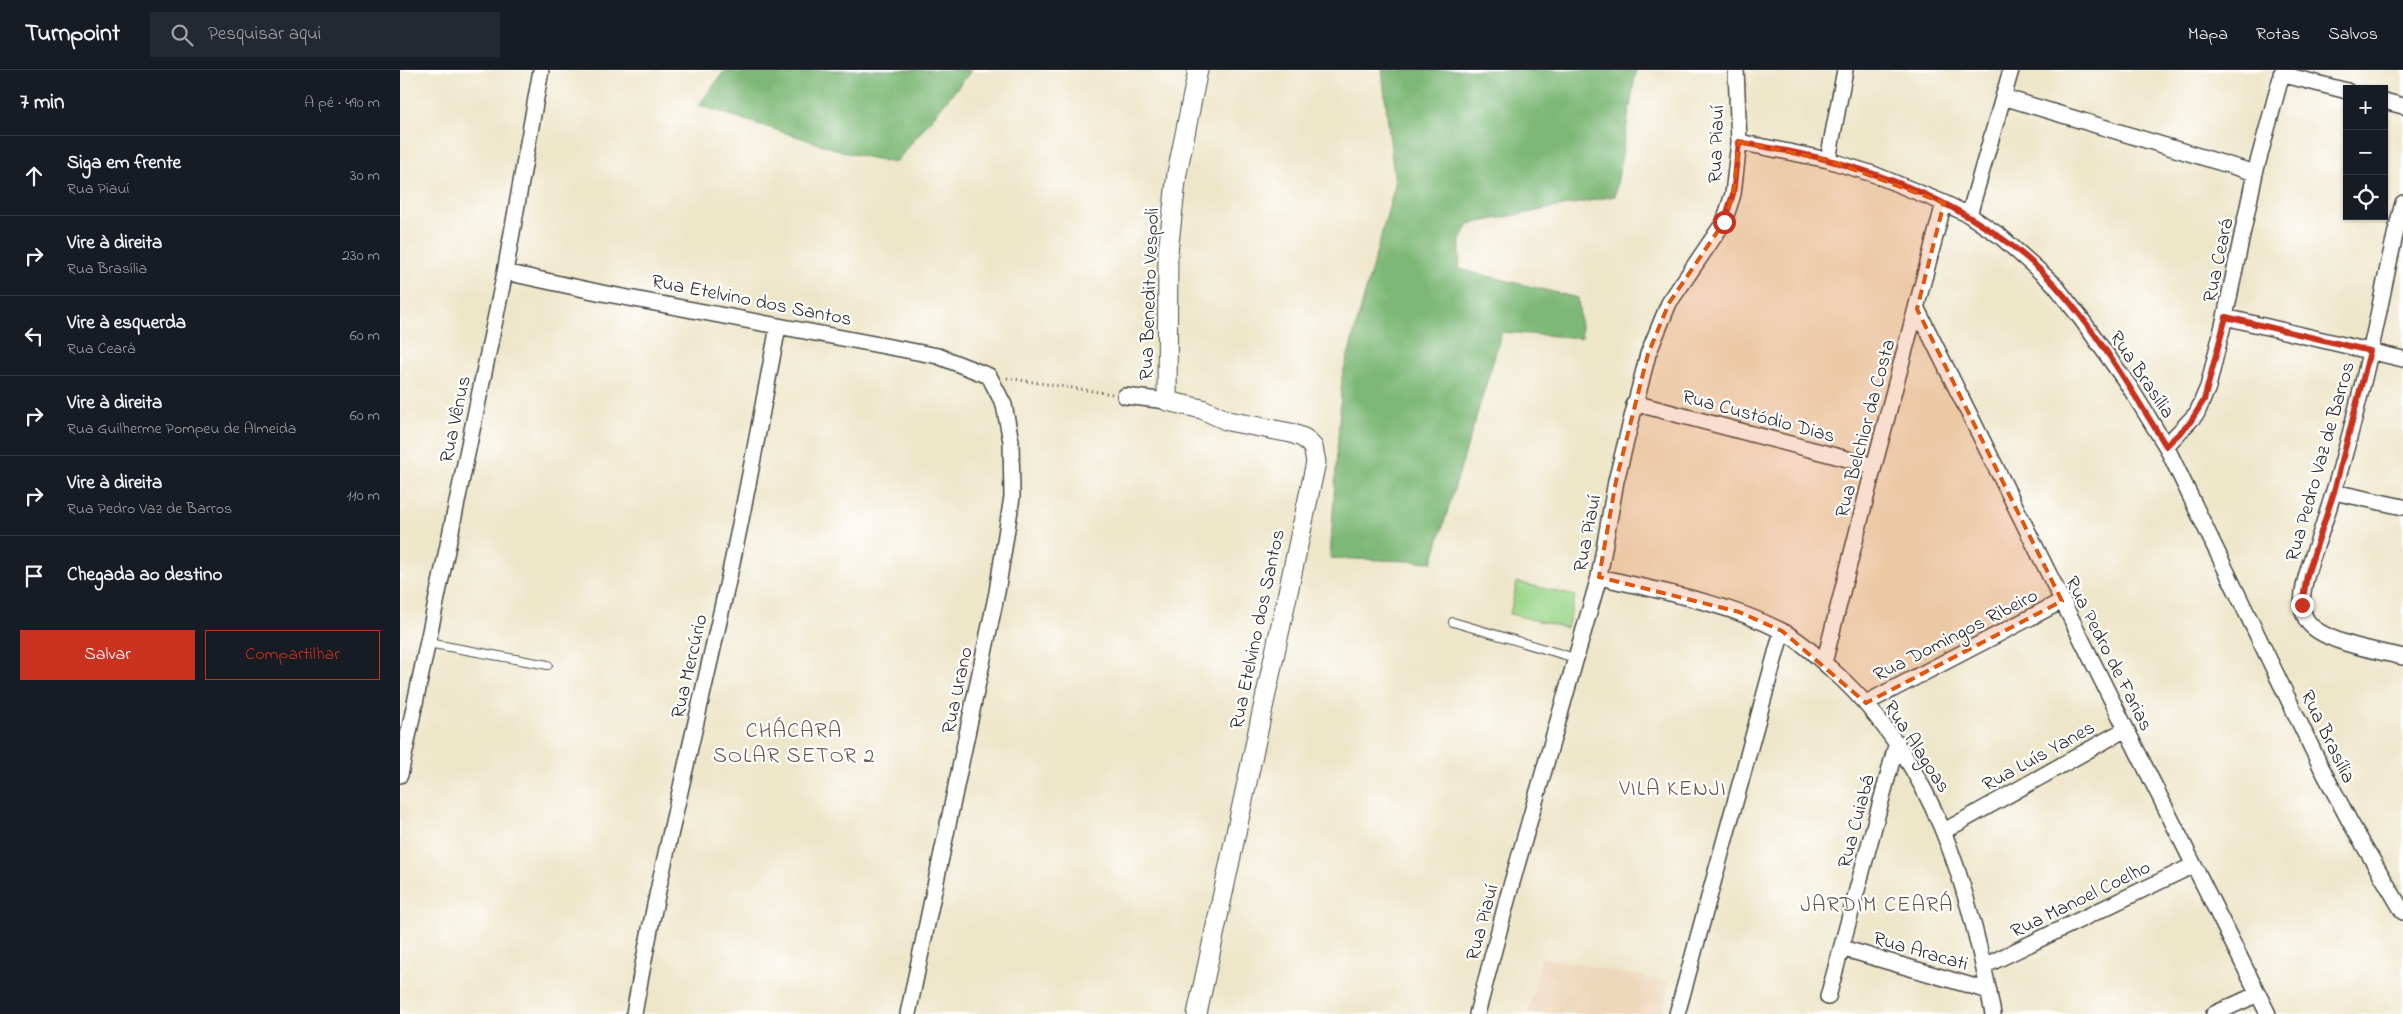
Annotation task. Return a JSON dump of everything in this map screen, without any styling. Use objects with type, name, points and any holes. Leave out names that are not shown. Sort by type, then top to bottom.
[{"type":"street","name":"Rua Vênus","points":[[400,775],[505,272],[541,70]]},
{"type":"street","name":"Rua Benedito Vespoli","points":[[1167,401],[1168,252],[1177,173],[1198,70]]},
{"type":"street","name":"Rua Piauí","points":[[1477,1014],[1599,577],[1616,481],[1634,403],[1648,354],[1668,302],[1724,222],[1733,194],[1739,142],[1736,70]]},
{"type":"street","points":[[1828,160],[1845,70]]},
{"type":"street","points":[[1969,215],[2011,70]]},
{"type":"street","points":[[2282,72],[2343,90]]},
{"type":"street","name":"Rua Ceará","points":[[2166,446],[2189,424],[2204,400],[2226,317],[2255,173],[2282,72]]},
{"type":"street","points":[[2003,97],[2255,173]]},
{"type":"street","points":[[2388,102],[2403,106]]},
{"type":"street","name":"Rua Brasília","points":[[1739,142],[1828,160],[1873,174],[1944,203],[1969,215],[2000,236],[2054,284],[2124,379],[2166,446],[2321,767],[2350,822],[2403,912]]},
{"type":"street","name":"Rua Belchior da Costa","points":[[1824,663],[1944,203]]},
{"type":"street","name":"Rua Pedro Vaz de Barros","points":[[2402,210],[2370,351],[2334,492],[2307,575],[2302,605],[2305,618],[2310,626],[2323,634],[2403,657]]},
{"type":"street","name":"Rua Etelvino dos Santos","points":[[505,272],[778,327],[938,356],[989,376]]},
{"type":"street","name":"Rua Pedro de Farias","points":[[1917,309],[2268,1014]]},
{"type":"street","points":[[2226,317],[2403,359]]},
{"type":"street","name":"Rua Mercúrio","points":[[634,1014],[648,936],[674,816],[727,589],[778,327]]},
{"type":"street","name":"Rua Urano","points":[[908,1014],[997,592],[1012,497],[1011,441],[1004,405],[989,376]]},
{"type":"street","name":"Rua Etelvino dos Santos","points":[[1124,396],[1167,401],[1202,409],[1228,421],[1291,433],[1304,438],[1314,447],[1316,462],[1197,1014]]},
{"type":"street","name":"Rua Custódio Dias","points":[[1634,403],[1874,466]]},
{"type":"street","points":[[2334,492],[2403,507]]},
{"type":"street","name":"Rua Alagoas","points":[[1599,577],[1739,612],[1782,631],[1824,663],[1866,703],[1897,742],[1928,796],[1944,831],[1960,879],[1984,966],[1993,1014]]},
{"type":"street","name":"Rua Domingos Ribeiro","points":[[1866,703],[2062,601]]},
{"type":"street","points":[[1678,1014],[1782,631]]},
{"type":"street","name":"Rua Luís Yanes","points":[[1944,831],[2126,729]]},
{"type":"street","name":"Rua Cuiabá","points":[[1828,997],[1897,742]]},
{"type":"street","name":"Rua Manoel Coelho","points":[[1984,966],[2194,865]]},
{"type":"street","name":"Rua Aracati","points":[[1842,948],[1989,991]]},
{"type":"street","points":[[2214,1014],[2258,994]]},
{"type":"lane","points":[[1453,622],[1575,658]]},
{"type":"lane","points":[[428,643],[548,665]]},
{"type":"path","points":[[989,376],[1124,396]]},
{"type":"highlighted area","points":[[1739,142],[1828,160],[1944,203],[1917,309],[2062,601],[1866,703],[1782,631],[1739,612],[1599,577],[1616,481],[1648,354],[1669,303],[1724,222],[1733,194]]},
{"type":"shaded area","points":[[1542,957],[1669,982],[1663,1014],[1528,1014]]},
{"type":"green space","points":[[725,70],[972,70],[895,163],[848,153],[699,105]]},
{"type":"green space","points":[[1382,70],[1636,70],[1615,196],[1469,224],[1460,242],[1459,269],[1578,298],[1582,338],[1502,332],[1432,562],[1330,558],[1342,377],[1395,185]]},
{"type":"green space","points":[[1517,582],[1575,596],[1567,628],[1510,614]]},
{"type":"district","name":"CHÁCARA SOLAR SETOR 2","points":[[794,742]]},
{"type":"district","name":"VILA KENJI","points":[[1673,787]]},
{"type":"district","name":"JARDIM CEARÁ","points":[[1877,903]]},
{"type":"route","points":[[1724,222],[1733,194],[1739,142],[1828,160],[1873,174],[1969,215],[2000,236],[2054,284],[2129,386],[2166,446],[2189,424],[2204,400],[2226,317],[2370,351],[2334,492],[2307,575],[2302,605]]}]
